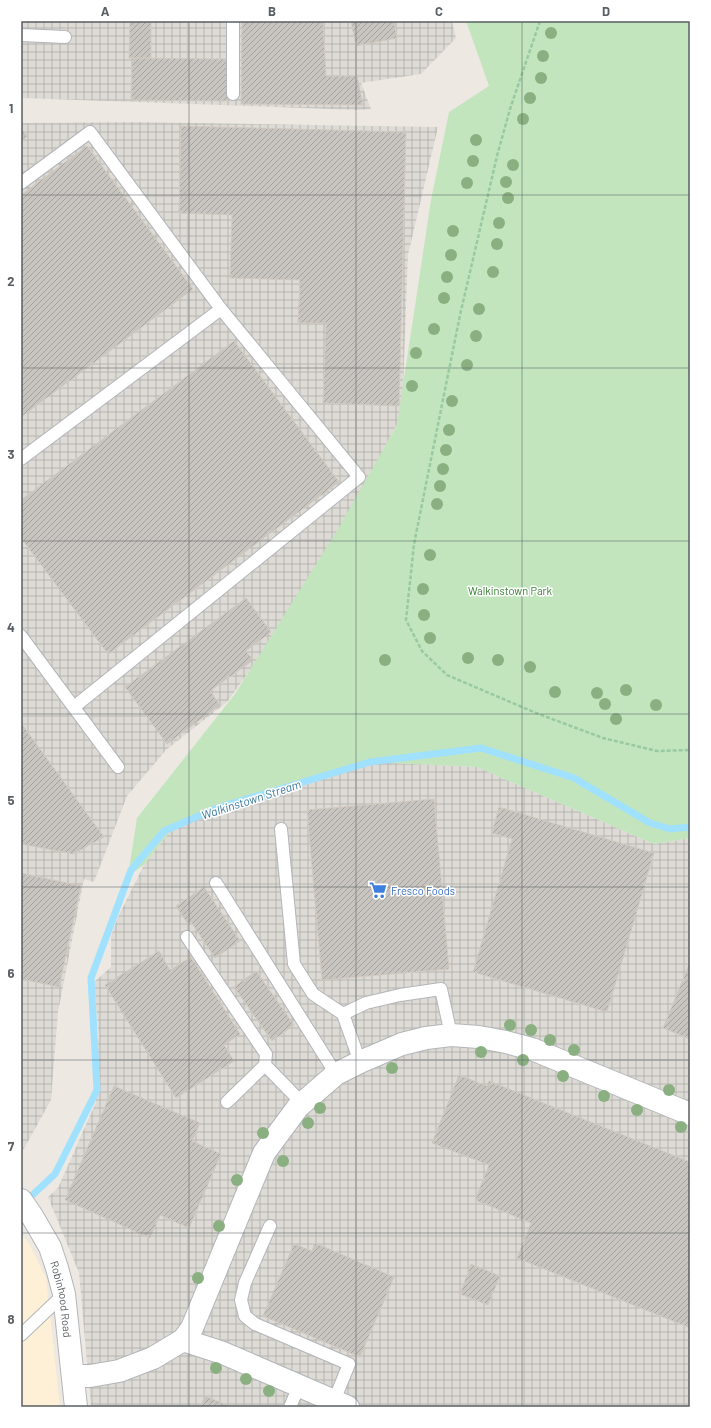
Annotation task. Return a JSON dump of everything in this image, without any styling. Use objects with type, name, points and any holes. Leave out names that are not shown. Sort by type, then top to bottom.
[{"type":"street","points":[[74,1376],[90,1376],[119,1371],[153,1358],[183,1340],[192,1328],[264,1153],[298,1107],[336,1074],[402,1044],[426,1038],[451,1035],[479,1037],[506,1042],[532,1049],[690,1114]]},
{"type":"street","name":"Robinhood Road","points":[[27,1208],[50,1247],[64,1294],[74,1376],[76,1407]]},
{"type":"street","points":[[183,1340],[223,1353],[341,1404]]},
{"type":"lane","points":[[233,21],[233,94]]},
{"type":"lane","points":[[21,35],[65,37]]},
{"type":"lane","points":[[21,183],[90,132],[221,309],[359,477],[74,707]]},
{"type":"lane","points":[[21,459],[221,309]]},
{"type":"lane","points":[[21,636],[118,767]]},
{"type":"lane","points":[[280,829],[294,964],[313,994],[343,1014],[360,1062]]},
{"type":"lane","points":[[216,883],[336,1074]]},
{"type":"lane","points":[[188,937],[266,1054],[265,1065],[227,1102]]},
{"type":"lane","points":[[343,1014],[366,1003],[400,995],[441,989],[451,1035]]},
{"type":"lane","points":[[265,1065],[302,1104]]},
{"type":"lane","points":[[270,1226],[245,1283],[241,1300],[245,1316],[255,1324],[350,1364],[341,1404]]},
{"type":"lane","points":[[21,1335],[64,1294]]},
{"type":"lane","points":[[290,1407],[299,1386]]},
{"type":"path","points":[[540,21],[510,109],[498,150],[460,315],[414,544],[406,620],[422,651],[447,675],[536,713],[603,738],[657,751],[690,750]]},
{"type":"shaded area","points":[[21,21],[452,21],[456,38],[421,74],[361,83],[371,109],[359,110],[21,98]]},
{"type":"shaded area","points":[[136,122],[438,127],[408,255],[402,415],[306,593],[227,702],[166,750],[127,796],[94,882],[84,879],[58,1012],[51,1100],[21,1154],[21,123]]},
{"type":"shaded area","points":[[370,762],[477,767],[654,844],[690,838],[690,1407],[91,1407],[79,1273],[48,1197],[58,1188],[96,1102],[94,1043],[99,1038],[94,982],[111,967],[111,936],[118,917],[144,865],[171,830],[231,806]]},
{"type":"shaded area","points":[[21,1234],[30,1245],[46,1278],[60,1407],[21,1407]]},
{"type":"green space","name":"Walkinstown Park","points":[[466,21],[690,21],[690,838],[654,844],[477,767],[370,762],[231,806],[171,830],[144,865],[128,876],[137,818],[235,694],[338,529],[397,425],[431,200],[449,112],[489,86]]},
{"type":"building","points":[[130,21],[151,21],[151,58],[129,58]]},
{"type":"building","points":[[242,21],[323,21],[326,76],[357,76],[363,105],[241,104]]},
{"type":"building","points":[[351,21],[394,21],[397,38],[356,46]]},
{"type":"building","points":[[132,58],[228,59],[228,101],[131,100]]},
{"type":"building","points":[[181,126],[406,132],[399,406],[323,403],[326,323],[298,323],[300,280],[230,278],[232,215],[179,213]]},
{"type":"building","points":[[21,128],[27,136],[21,141]]},
{"type":"building","points":[[87,146],[193,289],[21,417],[21,195]]},
{"type":"building","points":[[234,341],[339,482],[108,654],[21,538],[21,500]]},
{"type":"building","points":[[246,598],[271,632],[246,651],[253,660],[210,691],[220,705],[167,744],[125,687]]},
{"type":"building","points":[[21,723],[104,837],[73,854],[21,844]]},
{"type":"building","name":"Fresco Foods","points":[[434,799],[449,969],[322,980],[307,810]]},
{"type":"building","points":[[499,807],[654,853],[607,1012],[473,972],[512,839],[492,833]]},
{"type":"building","points":[[21,873],[81,886],[59,987],[21,979]]},
{"type":"building","points":[[204,887],[240,941],[215,958],[191,922],[188,924],[176,906]]},
{"type":"building","points":[[159,951],[170,970],[191,957],[240,1034],[224,1045],[234,1061],[176,1098],[105,985]]},
{"type":"building","points":[[690,962],[690,1039],[663,1028]]},
{"type":"building","points":[[256,971],[294,1025],[272,1041],[234,987]]},
{"type":"building","points":[[459,1075],[487,1086],[489,1081],[690,1162],[690,1328],[517,1258],[531,1223],[475,1200],[489,1165],[432,1143]]},
{"type":"building","points":[[114,1086],[200,1123],[192,1141],[221,1154],[189,1228],[160,1215],[150,1238],[65,1200]]},
{"type":"building","points":[[315,1243],[394,1277],[360,1357],[263,1316],[294,1244],[312,1251]]},
{"type":"building","points":[[471,1264],[500,1276],[488,1305],[460,1294]]},
{"type":"building","points":[[205,1396],[232,1407],[200,1407]]},
{"type":"waterway","name":"Walkinstown Stream","points":[[25,1202],[55,1174],[97,1090],[91,978],[131,870],[164,831],[217,808],[370,762],[481,748],[574,778],[650,823],[670,829],[690,827]]},
{"type":"place","name":"Fresco Foods","points":[[378,890]]}]
